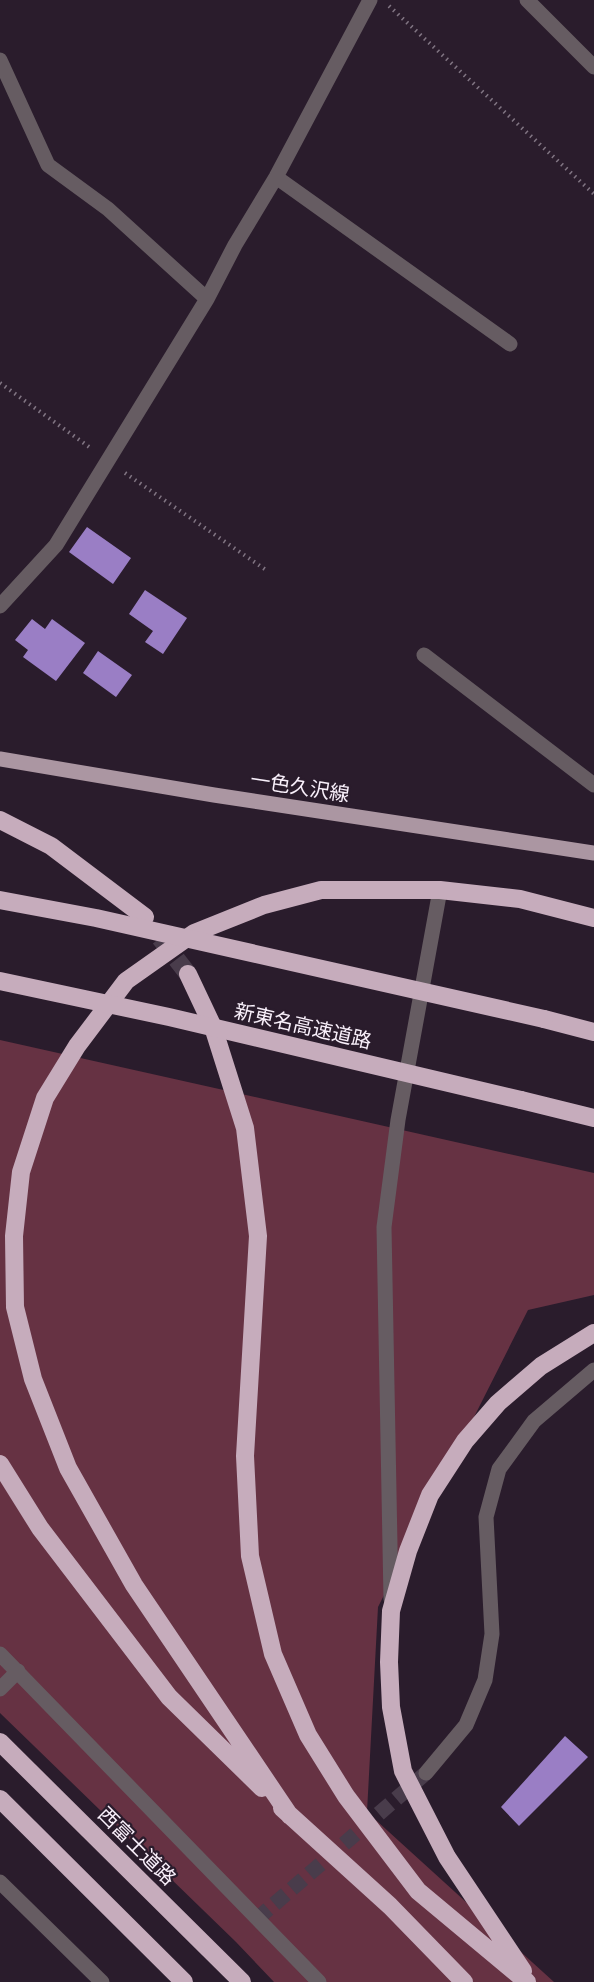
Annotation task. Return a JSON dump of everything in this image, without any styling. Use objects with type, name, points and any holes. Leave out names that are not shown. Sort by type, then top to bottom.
[{"type":"highway","points":[[0,820],[51,846],[145,917]]},
{"type":"highway","points":[[290,1816],[134,1585],[68,1468],[33,1379],[15,1307],[14,1236],[21,1172],[45,1098],[77,1046],[126,981],[194,933],[264,904],[321,890],[440,890],[520,899],[594,918]]},
{"type":"highway","points":[[0,900],[96,918],[594,1032]]},
{"type":"highway","points":[[188,974],[213,1027],[245,1128],[258,1236],[245,1456],[250,1556],[273,1654],[308,1736],[346,1796],[418,1891],[529,1982]]},
{"type":"highway","name":"新東名高速道路","points":[[0,981],[169,1017],[594,1118]]},
{"type":"highway","points":[[529,1982],[447,1857],[403,1771],[391,1707],[389,1662],[392,1611],[408,1551],[430,1495],[465,1442],[498,1403],[541,1366],[594,1333]]},
{"type":"highway","points":[[0,1464],[40,1527],[169,1697],[290,1816],[390,1906],[464,1982]]},
{"type":"highway","name":"西富士道路","points":[[0,1742],[242,1982]]},
{"type":"highway","points":[[0,1799],[184,1982]]},
{"type":"main road","name":"一色久沢線","points":[[0,759],[214,795],[594,853]]},
{"type":"street","points":[[0,606],[56,545],[207,299],[235,245],[276,177],[370,0]]},
{"type":"street","points":[[527,0],[594,67]]},
{"type":"street","points":[[0,60],[48,165],[108,209],[207,299]]},
{"type":"street","points":[[276,177],[510,344]]},
{"type":"street","points":[[424,655],[594,785]]},
{"type":"street","points":[[392,1611],[384,1227],[398,1120],[440,890]]},
{"type":"street","points":[[426,1773],[466,1725],[485,1680],[492,1634],[486,1516],[499,1469],[534,1421],[594,1370]]},
{"type":"street","points":[[0,1654],[319,1982]]},
{"type":"street","points":[[0,1689],[18,1671]]},
{"type":"street","points":[[0,1882],[102,1982]]},
{"type":"path","points":[[383,0],[594,194]]},
{"type":"path","points":[[0,383],[266,570]]},
{"type":"shaded area","points":[[0,1040],[594,1173],[594,1295],[528,1310],[378,1607],[367,1812],[554,1982],[274,1982],[236,1942],[0,1713]]},
{"type":"building","points":[[87,527],[131,558],[113,584],[69,552]]},
{"type":"building","points":[[145,590],[187,618],[163,654],[145,642],[153,631],[129,614]]},
{"type":"building","points":[[32,619],[45,629],[52,619],[85,643],[56,681],[23,657],[28,650],[15,640]]},
{"type":"building","points":[[98,651],[132,675],[116,697],[83,673]]},
{"type":"building","points":[[565,1736],[588,1757],[519,1826],[501,1807]]},
{"type":"tunnel","points":[[160,938],[188,974]]},
{"type":"tunnel","points":[[257,1919],[426,1773]]}]
